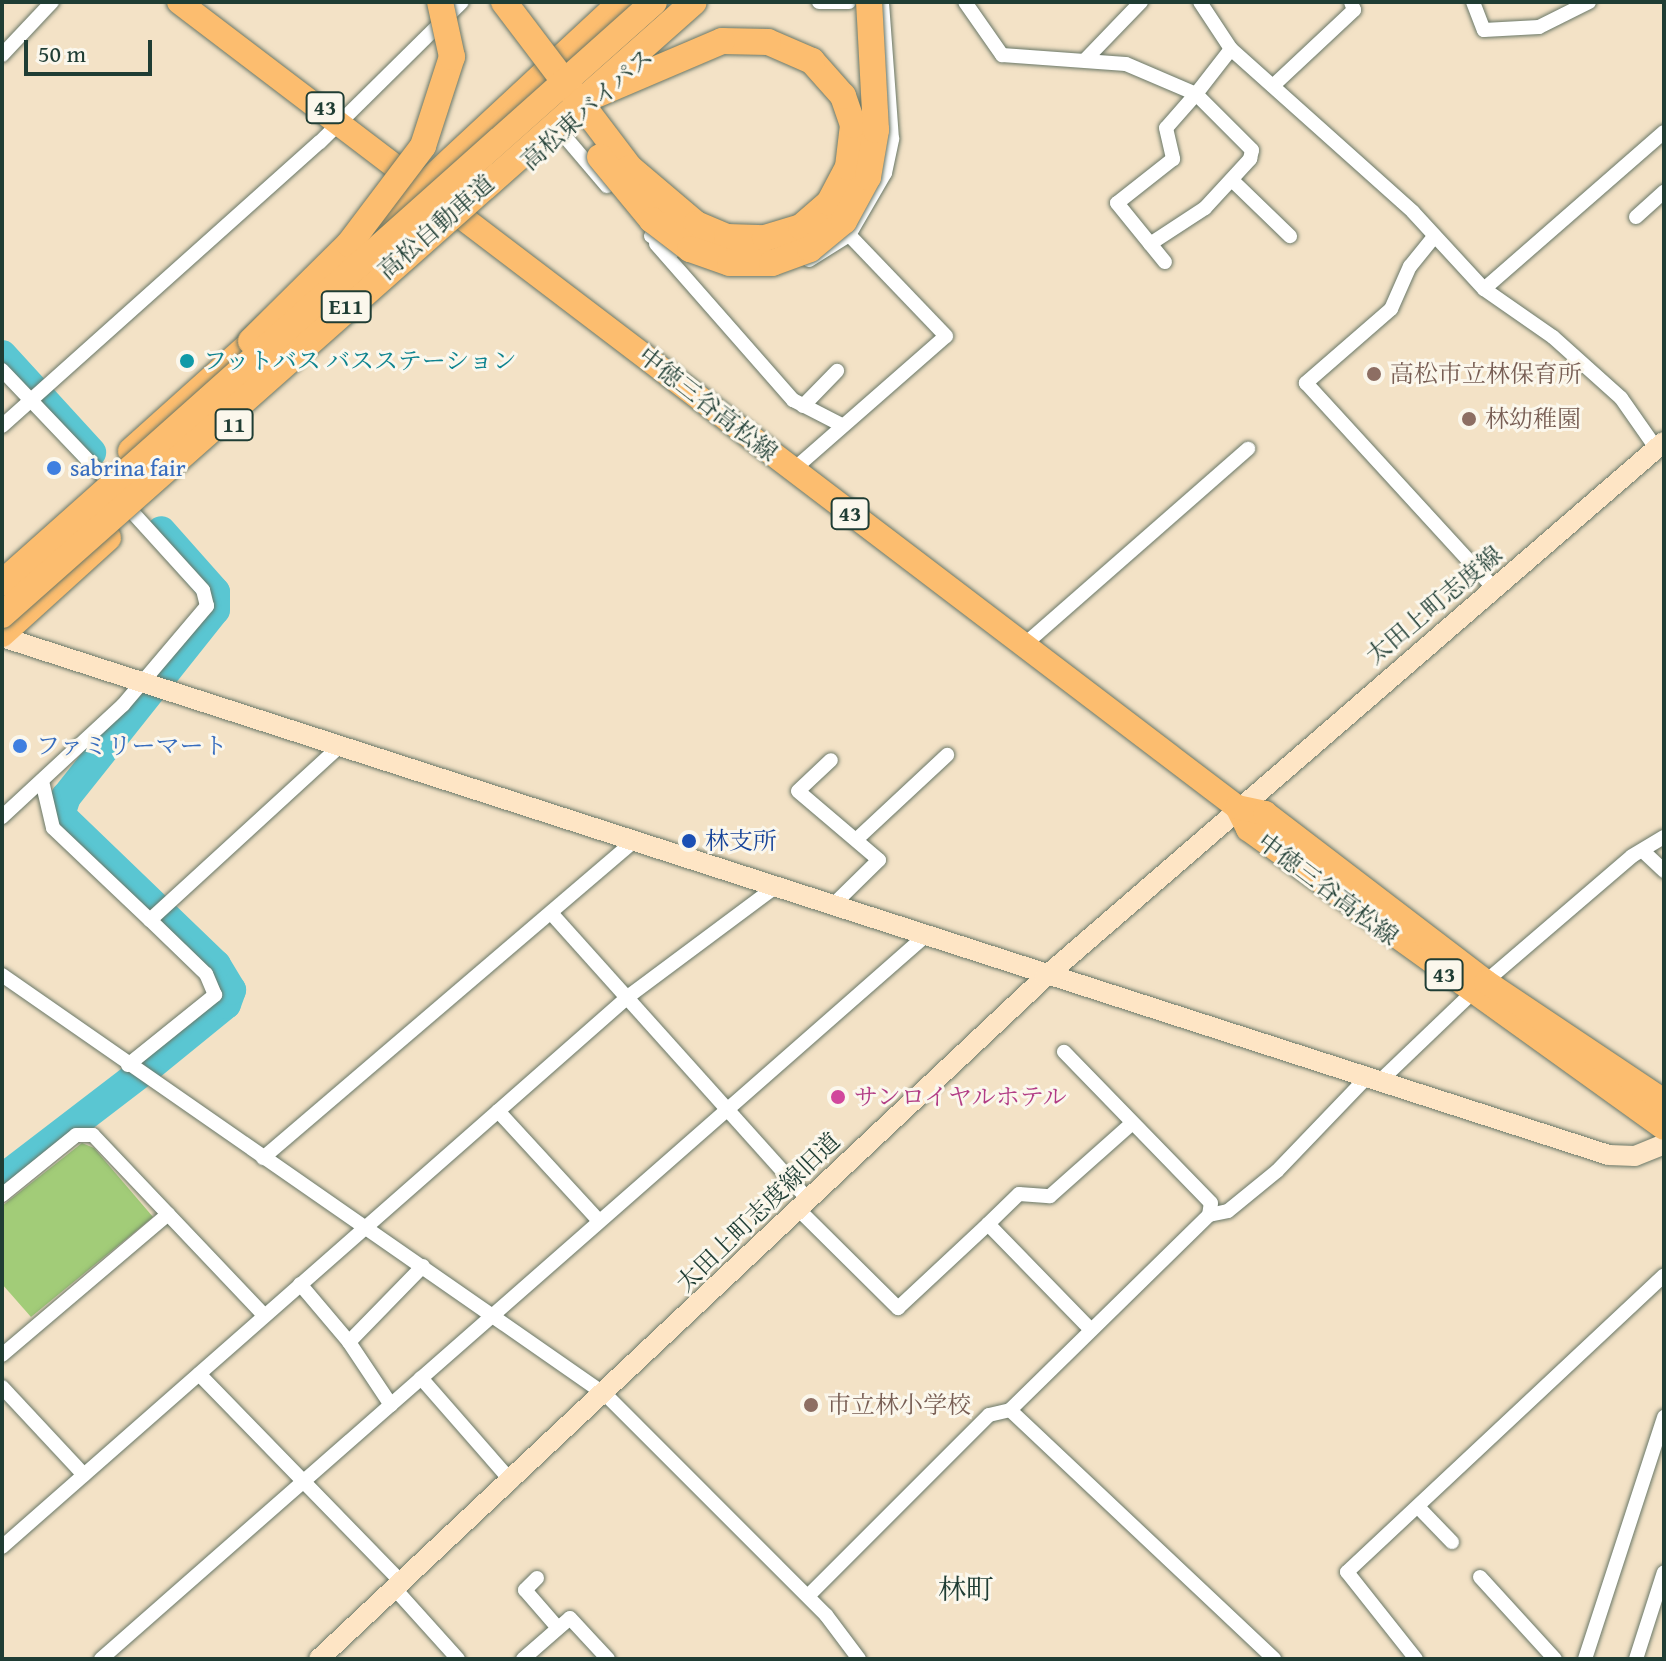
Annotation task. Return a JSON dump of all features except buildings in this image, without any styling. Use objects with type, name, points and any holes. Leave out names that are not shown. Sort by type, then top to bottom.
[{"type":"highway","points":[[484,2],[652,220],[690,249],[730,263],[772,263],[810,249],[844,221],[868,177],[876,130],[869,2]]},
{"type":"highway","points":[[504,2],[630,168],[696,224],[727,237],[765,238],[801,227],[829,203],[848,167],[853,125],[843,96],[812,61],[768,42],[722,41],[586,97]]},
{"type":"highway","name":"11","points":[[2,566],[426,186],[621,2]]},
{"type":"highway","name":"高松自動車道","points":[[2,583],[654,2]]},
{"type":"highway","name":"高松自動車道","points":[[2,615],[694,2]]},
{"type":"highway","name":"高松東バイパス","points":[[2,635],[708,2]]},
{"type":"highway","points":[[52,539],[392,191],[441,107],[452,57],[445,8]]},
{"type":"main road","name":"中徳三谷高松線","points":[[179,2],[342,120],[793,470],[1237,807],[1265,813],[1478,988],[1664,1128]]},
{"type":"main road","name":"中徳三谷高松線","points":[[1478,988],[1664,1101]]},
{"type":"street","points":[[2,55],[52,2]]},
{"type":"street","points":[[2,426],[342,120],[445,8],[462,2]]},
{"type":"street","points":[[819,2],[849,2]]},
{"type":"street","points":[[651,236],[713,268],[755,273],[794,267],[849,235],[871,208],[892,139],[882,2]]},
{"type":"street","points":[[965,2],[1002,55],[1126,64],[1196,94],[1252,150],[1234,182],[1150,244]]},
{"type":"street","points":[[1085,60],[1141,2]]},
{"type":"street","points":[[1200,2],[1231,49],[1276,83],[1484,289],[1580,360],[1621,398],[1662,444]]},
{"type":"street","points":[[1276,83],[1354,10],[1351,2]]},
{"type":"street","points":[[1473,2],[1484,30],[1539,27],[1589,2]]},
{"type":"street","points":[[1165,262],[1117,203],[1173,159],[1166,128],[1231,49]]},
{"type":"street","points":[[561,132],[803,406],[840,424]]},
{"type":"street","points":[[1484,289],[1664,132]]},
{"type":"street","points":[[1234,182],[1290,236]]},
{"type":"street","points":[[1636,217],[1664,192]]},
{"type":"street","points":[[793,470],[840,424],[882,397],[946,336],[849,235]]},
{"type":"street","points":[[1433,238],[1410,266],[1391,309],[1306,383],[1495,589]]},
{"type":"street","points":[[2,370],[36,395],[103,476]]},
{"type":"street","points":[[803,406],[837,371]]},
{"type":"street","name":"太田上町志度線","points":[[1237,807],[1662,444]]},
{"type":"street","points":[[1024,645],[1248,449]]},
{"type":"street","points":[[2,817],[123,705],[207,606],[203,590],[134,514]]},
{"type":"street","points":[[2,635],[138,685],[1609,1155],[1635,1156],[1664,1144]]},
{"type":"street","points":[[155,916],[339,747]]},
{"type":"street","points":[[858,838],[947,755]]},
{"type":"street","points":[[831,760],[798,791],[820,816],[858,838],[879,860],[831,907]]},
{"type":"street","points":[[42,781],[53,828],[155,916],[206,974],[215,995],[136,1070]]},
{"type":"street","name":"太田上町志度線旧道","points":[[319,1659],[606,1395],[803,1204],[1045,977],[1237,807]]},
{"type":"street","points":[[808,1596],[989,1415],[1010,1410],[1209,1215],[1228,1211],[1277,1171],[1375,1078],[1478,988],[1632,856],[1646,854],[1664,837]]},
{"type":"street","points":[[263,1158],[633,842]]},
{"type":"street","points":[[1646,854],[1664,871]]},
{"type":"street","points":[[2,1547],[629,996],[774,888]]},
{"type":"street","points":[[551,913],[727,1107],[803,1204],[898,1308],[1019,1194],[1050,1196],[1131,1124]]},
{"type":"street","points":[[101,1659],[924,937]]},
{"type":"street","points":[[2,975],[606,1395],[808,1596],[859,1659]]},
{"type":"street","points":[[1064,1052],[1211,1203],[1209,1215]]},
{"type":"street","points":[[498,1111],[599,1221]]},
{"type":"street","points":[[6,1185],[76,1135],[93,1135],[264,1315]]},
{"type":"street","points":[[2,1355],[168,1214]]},
{"type":"street","points":[[988,1224],[1090,1329]]},
{"type":"street","points":[[349,1342],[423,1266]]},
{"type":"street","points":[[1416,1659],[1347,1572],[1420,1509],[1457,1464],[1664,1275]]},
{"type":"street","points":[[300,1284],[349,1342],[391,1405]]},
{"type":"street","points":[[199,1374],[303,1481],[398,1586],[458,1659]]},
{"type":"street","points":[[421,1378],[512,1482]]},
{"type":"street","points":[[2,1387],[84,1475]]},
{"type":"street","points":[[1010,1410],[1274,1659]]},
{"type":"street","points":[[1585,1659],[1664,1417]]},
{"type":"street","points":[[1420,1509],[1452,1542]]},
{"type":"street","points":[[1636,1659],[1664,1572]]},
{"type":"street","points":[[1480,1577],[1555,1659]]},
{"type":"street","points":[[537,1578],[525,1590],[558,1628]]},
{"type":"street","points":[[523,1659],[570,1618],[608,1659]]},
{"type":"green space","points":[[82,1143],[94,1148],[153,1217],[31,1317],[2,1284],[2,1206]]},
{"type":"waterway","points":[[2,355],[91,452]]},
{"type":"waterway","points":[[2,1179],[226,1004],[231,990],[216,965],[60,815],[66,797],[215,610],[215,592],[161,531]]},
{"type":"place","name":"フットバス バスステーション","points":[[187,361]]},
{"type":"place","name":"高松市立林保育所","points":[[1374,374]]},
{"type":"place","name":"林幼稚園","points":[[1469,419]]},
{"type":"place","name":"sabrina fair","points":[[54,468]]},
{"type":"place","name":"ファミリーマート","points":[[20,746]]},
{"type":"place","name":"林支所","points":[[689,841]]},
{"type":"place","name":"サンロイヤルホテル","points":[[838,1097]]},
{"type":"place","name":"市立林小学校","points":[[811,1405]]},
{"type":"district","name":"林町","points":[[966,1589]]}]
